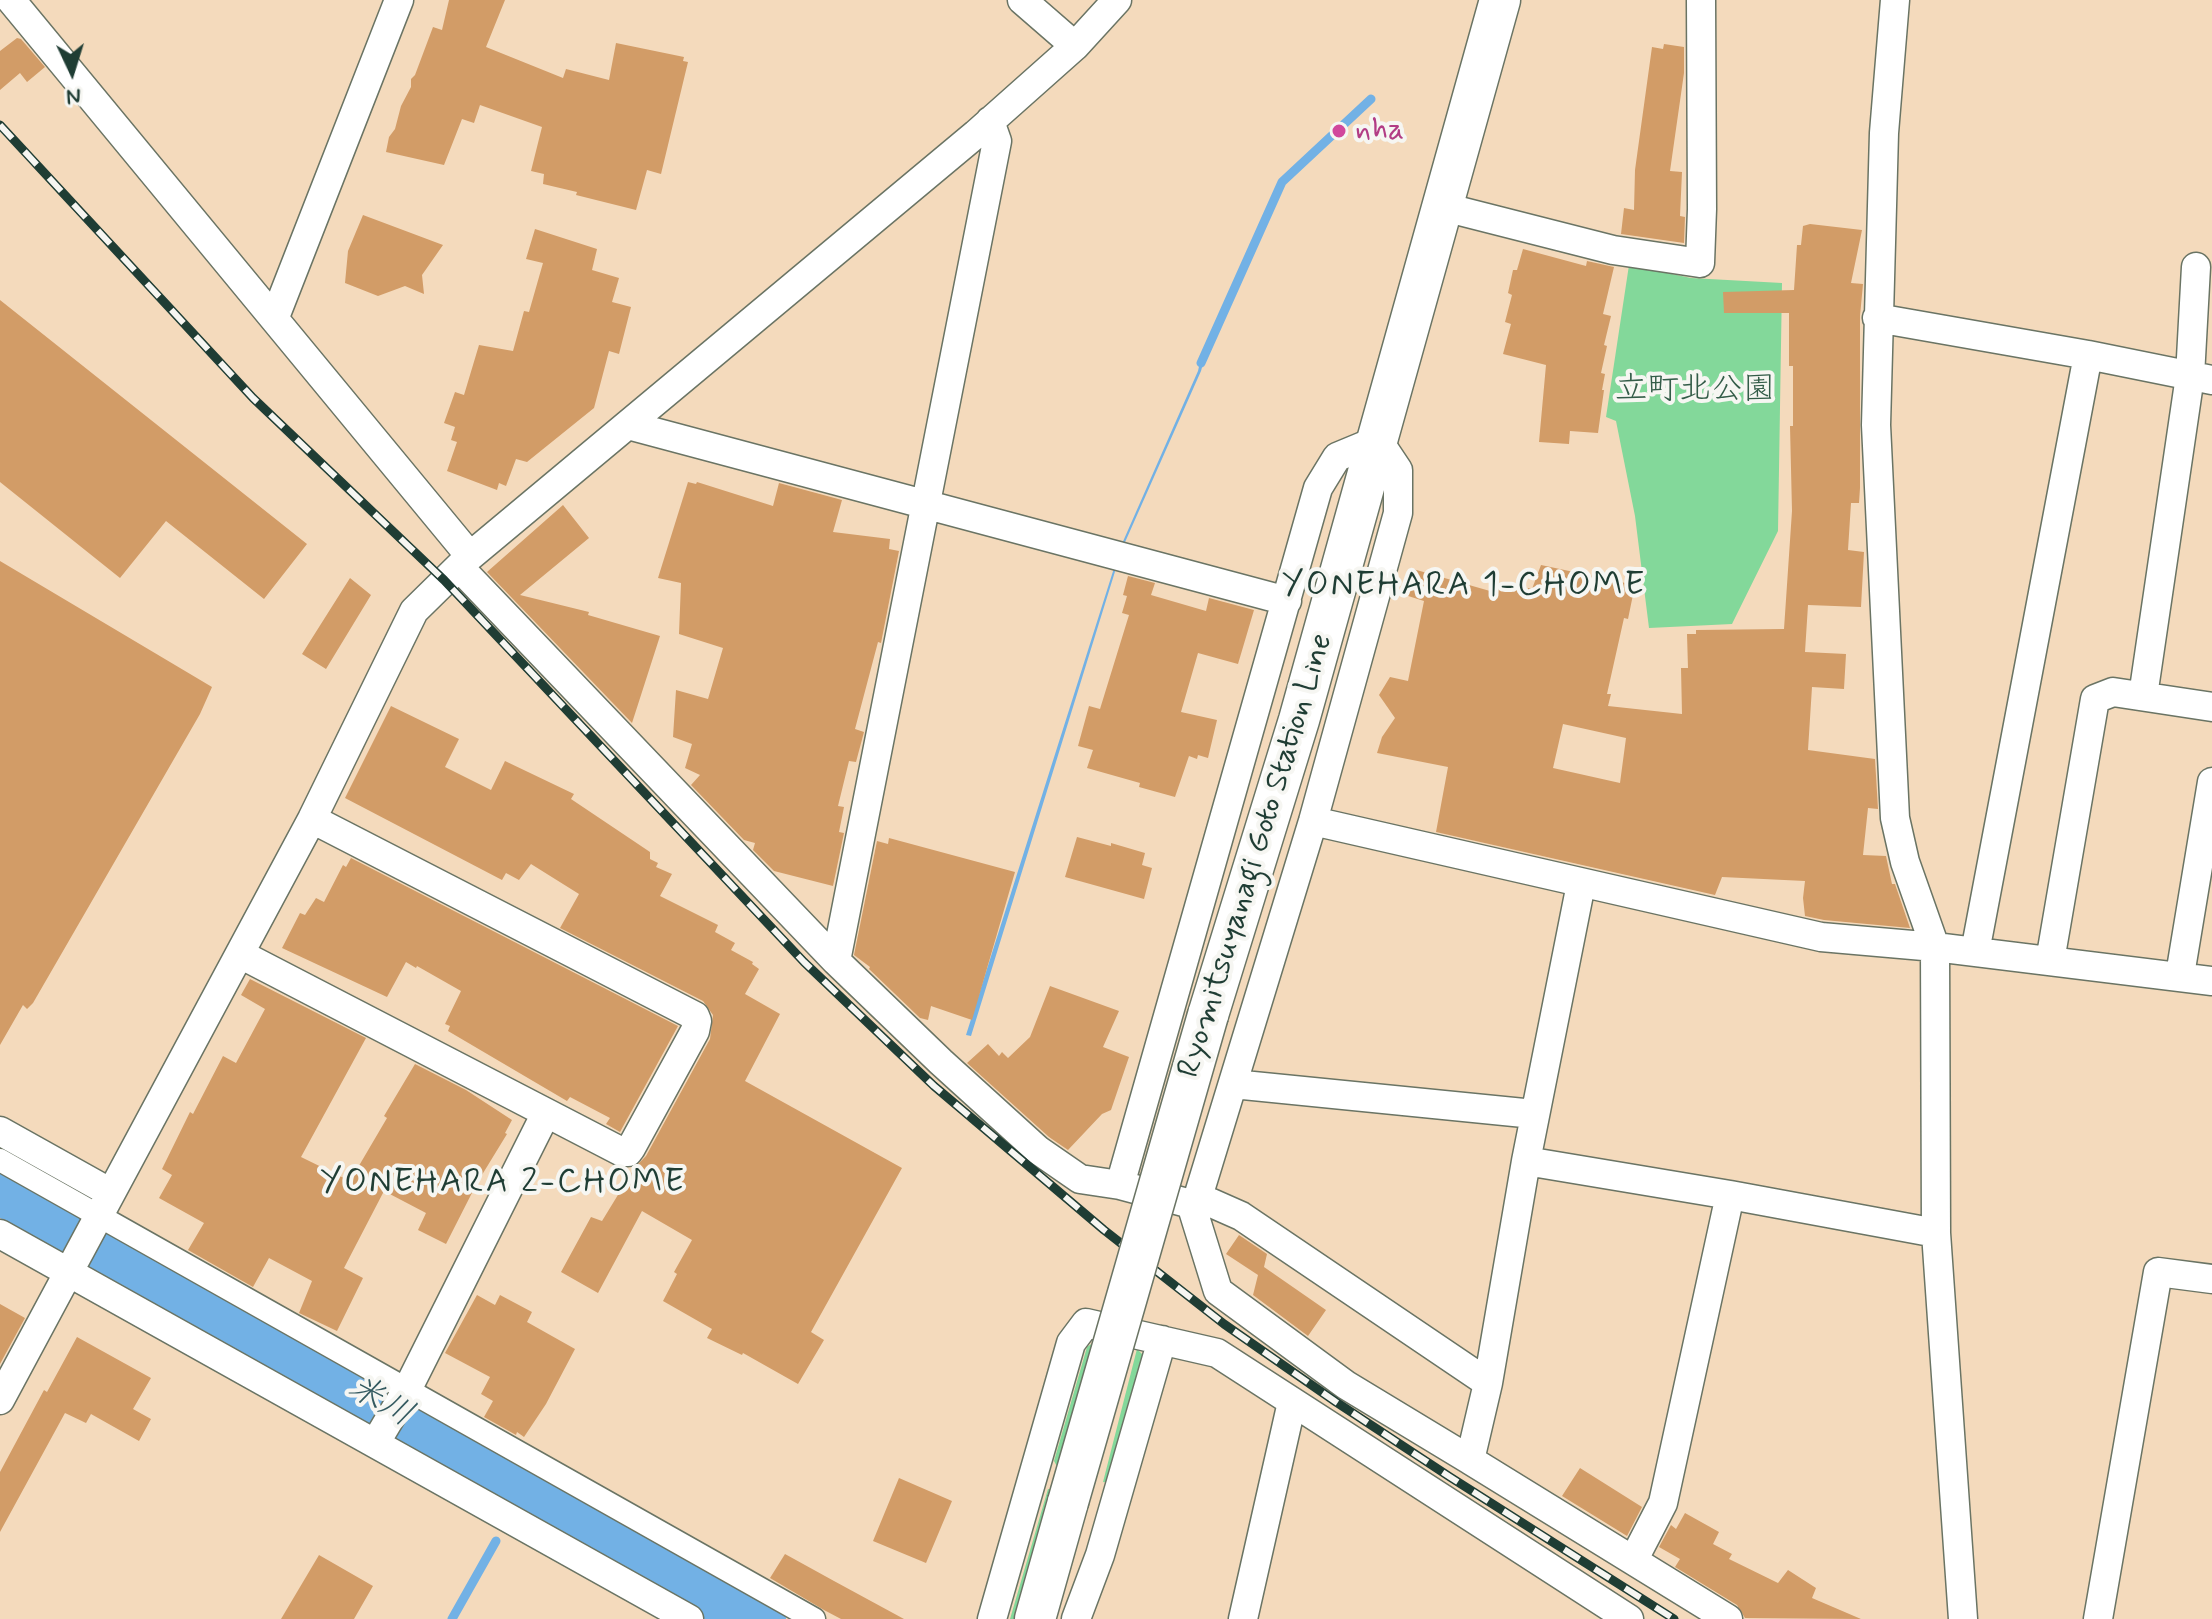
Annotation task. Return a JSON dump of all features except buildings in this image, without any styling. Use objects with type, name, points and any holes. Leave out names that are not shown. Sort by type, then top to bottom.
[{"type":"main road","name":"Ryomitsuyanagi Goto Station Line","points":[[1035,1619],[1208,1015],[1299,720],[1500,0]]},
{"type":"street","points":[[11,0],[275,317],[465,562],[836,961],[941,1062],[1038,1150],[1080,1179],[1195,1201],[1241,1216],[1488,1383]]},
{"type":"street","points":[[275,317],[399,0]]},
{"type":"street","points":[[1022,0],[1075,46]]},
{"type":"street","points":[[0,1400],[312,819],[414,611],[465,562],[990,121],[1075,46],[1117,0]]},
{"type":"street","points":[[1440,206],[1613,250],[1700,263],[1701,0]]},
{"type":"street","points":[[1895,0],[1884,133],[1876,425],[1895,818],[1905,862],[1935,947],[1936,1233],[1963,1619]]},
{"type":"street","points":[[836,961],[997,141],[990,121]]},
{"type":"street","points":[[2143,696],[2201,378],[2196,267]]},
{"type":"street","points":[[1877,318],[2201,378]]},
{"type":"street","points":[[1975,952],[2088,355]]},
{"type":"street","points":[[628,425],[1121,554],[1287,601]]},
{"type":"street","points":[[1120,1185],[1318,488],[1337,457],[1378,440],[1398,470],[1398,513],[1313,821],[1195,1201],[1218,1291],[1346,1385],[1728,1619]]},
{"type":"street","points":[[2050,961],[2092,705],[2098,696],[2113,692],[2212,707]]},
{"type":"street","points":[[2180,975],[2212,782]]},
{"type":"street","points":[[240,954],[622,1152],[628,1152],[695,1031],[695,1016],[312,819]]},
{"type":"street","points":[[1313,821],[1821,937],[1935,947],[2212,981]]},
{"type":"street","points":[[1470,1460],[1488,1383],[1534,1114],[1581,884]]},
{"type":"street","points":[[1233,1084],[1534,1114]]},
{"type":"street","points":[[379,1437],[406,1391],[546,1113]]},
{"type":"street","points":[[0,1131],[102,1209]]},
{"type":"street","points":[[0,1160],[102,1209],[406,1391],[814,1619]]},
{"type":"street","points":[[1526,1161],[1936,1233]]},
{"type":"street","points":[[1634,1559],[1663,1503],[1730,1195]]},
{"type":"street","points":[[0,1234],[74,1264],[379,1437],[689,1619]]},
{"type":"street","points":[[2098,1619],[2158,1272],[2212,1279]]},
{"type":"street","points":[[992,1619],[1071,1343],[1086,1323],[1217,1353],[1629,1619]]},
{"type":"street","points":[[1076,1619],[1100,1555],[1162,1340]]},
{"type":"street","points":[[1243,1619],[1292,1402]]},
{"type":"green space","name":"立町北公園","points":[[1629,265],[1691,278],[1782,283],[1778,531],[1732,624],[1649,628],[1635,516],[1616,421],[1606,417]]},
{"type":"green space","points":[[1097,1340],[1058,1468],[1054,1461],[1087,1347]]},
{"type":"green space","points":[[1137,1349],[1144,1356],[1110,1483],[1103,1482]]},
{"type":"green space","points":[[1048,1489],[1052,1489],[1014,1619],[1010,1619]]},
{"type":"water","points":[[1202,353],[1206,353],[1201,371],[1122,549],[971,1036],[966,1035],[1121,546],[1198,371]]},
{"type":"waterway","points":[[1201,363],[1282,182],[1371,99]]},
{"type":"waterway","name":"米川","points":[[0,1187],[259,1331],[759,1619]]},
{"type":"waterway","points":[[452,1619],[496,1541]]},
{"type":"railway","points":[[0,125],[253,398],[444,580],[804,962],[934,1086],[1104,1230],[1224,1324],[1450,1477],[1674,1619]]},
{"type":"place","name":"nha","points":[[1339,131]]},
{"type":"district","name":"YONEHARA 1-CHOME","points":[[1464,587]]},
{"type":"district","name":"YONEHARA 2-CHOME","points":[[503,1184]]}]
